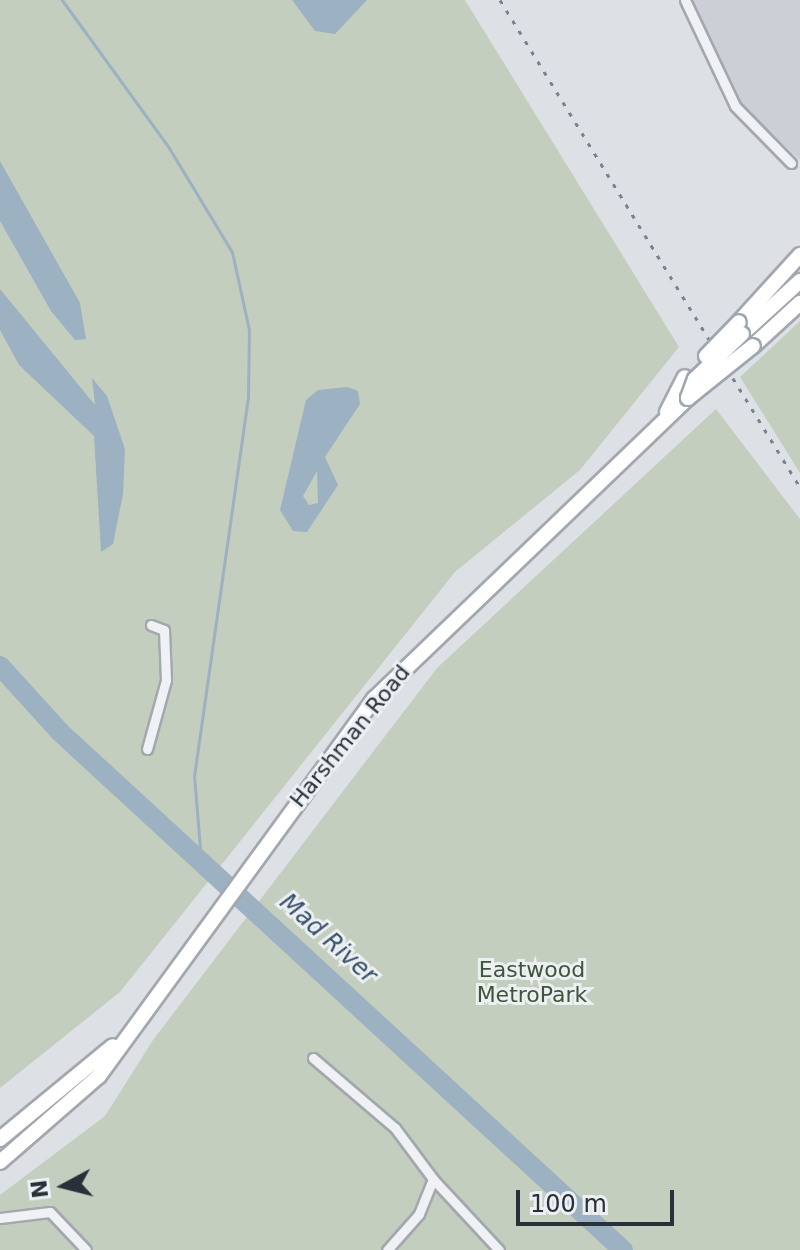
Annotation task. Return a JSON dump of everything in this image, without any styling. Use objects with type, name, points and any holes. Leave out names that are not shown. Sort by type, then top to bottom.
[{"type":"main road","points":[[660,424],[685,377],[740,328],[800,255]]},
{"type":"main road","name":"Harshman Road","points":[[688,398],[695,379],[740,328],[800,281]]},
{"type":"main road","name":"Harshman Road","points":[[0,1162],[99,1076],[120,1041],[196,943],[282,822],[400,672],[688,398],[800,303]]},
{"type":"main road","name":"Harshman Road","points":[[0,1139],[120,1041]]},
{"type":"street","points":[[685,0],[735,106],[791,163]]},
{"type":"street","points":[[147,749],[166,680],[164,630],[151,625]]},
{"type":"street","points":[[313,1058],[395,1128],[433,1179],[499,1250]]},
{"type":"street","points":[[387,1250],[419,1214],[433,1179]]},
{"type":"street","points":[[0,1218],[50,1212],[86,1250]]},
{"type":"shaded area","points":[[692,0],[800,0],[800,160],[739,102]]},
{"type":"green space","points":[[0,0],[465,0],[679,347],[580,470],[455,572],[120,992],[0,1088]]},
{"type":"green space","points":[[800,321],[800,473],[740,377]]},
{"type":"green space","name":"Eastwood MetroPark","points":[[716,409],[800,519],[800,1250],[0,1250],[0,1195],[105,1116],[153,1040],[437,668]]},
{"type":"water","points":[[292,0],[367,0],[335,34],[315,31]]},
{"type":"water","points":[[0,161],[80,303],[86,339],[75,340],[51,311],[0,221]]},
{"type":"water","points":[[0,289],[95,405],[92,378],[107,396],[125,449],[123,494],[113,544],[101,552],[94,436],[19,365],[0,330]]},
{"type":"water","points":[[347,387],[358,391],[360,404],[325,457],[338,485],[307,532],[293,531],[280,510],[306,400],[318,390]],"holes":[[[317,471],[318,503],[309,505],[303,496]]]},
{"type":"waterway","points":[[62,0],[169,148],[232,252],[249,330],[248,397],[194,775],[201,860]]},
{"type":"waterway","name":"Mad River","points":[[0,666],[60,732],[623,1250]]},
{"type":"railway","points":[[500,0],[800,487]]}]
